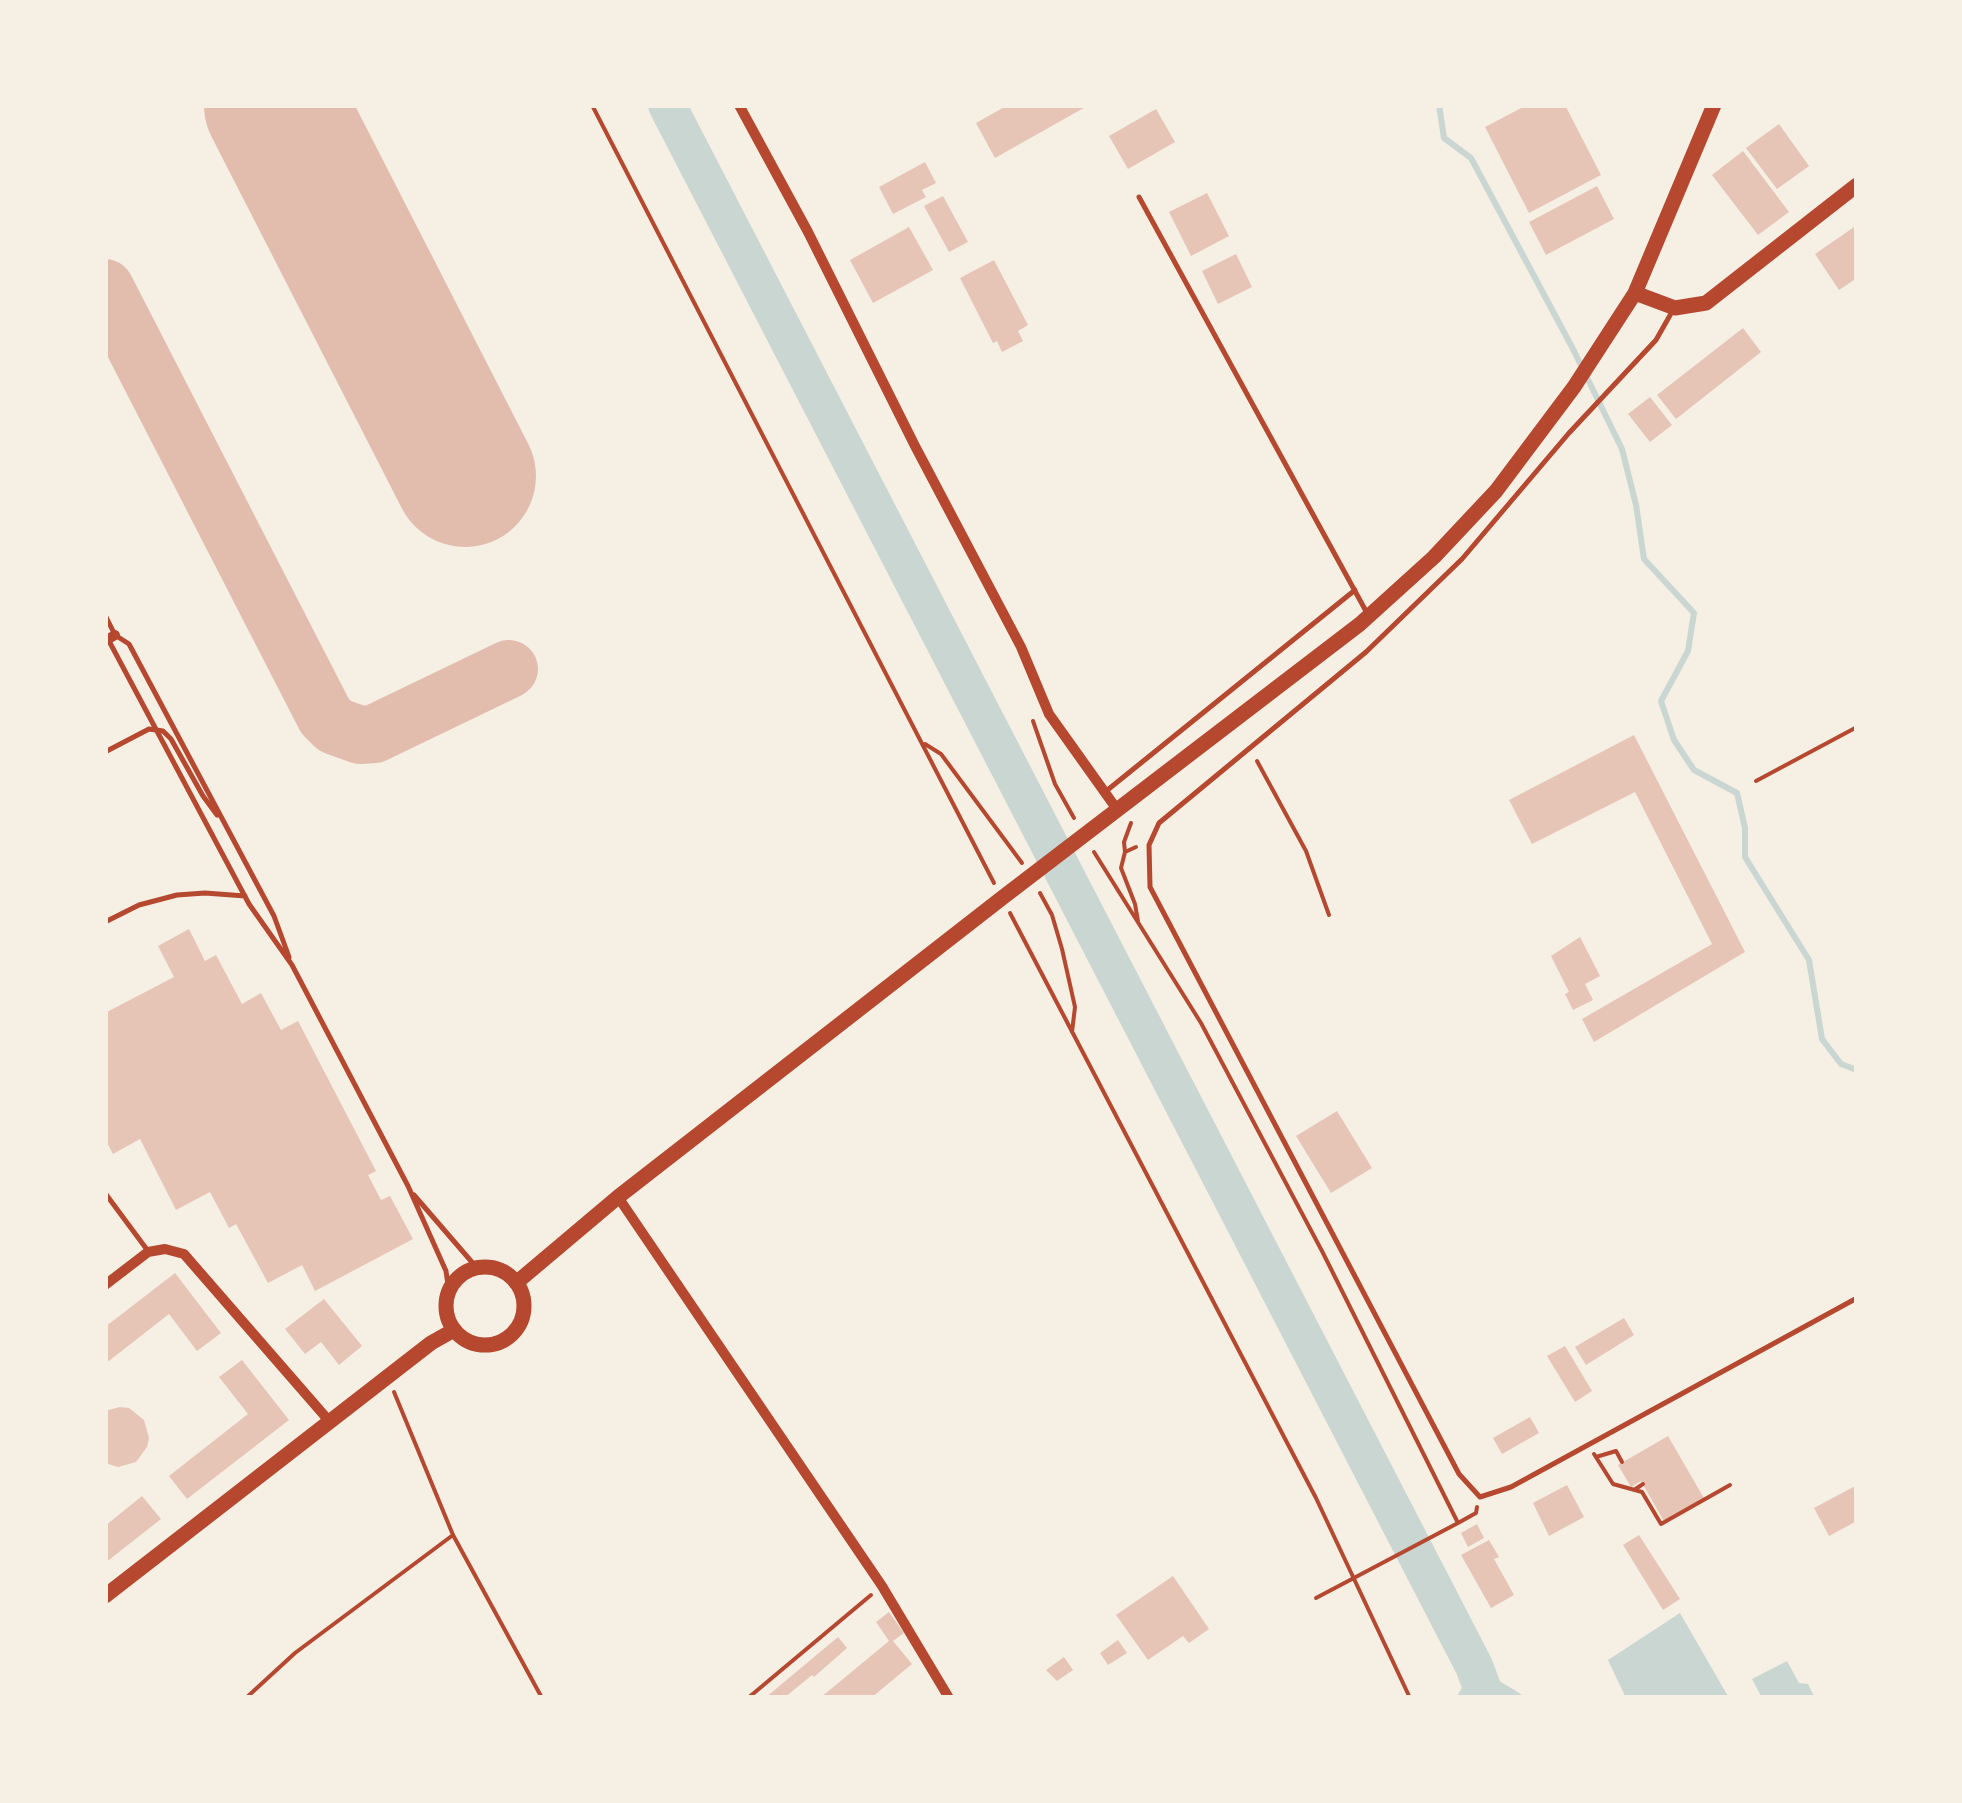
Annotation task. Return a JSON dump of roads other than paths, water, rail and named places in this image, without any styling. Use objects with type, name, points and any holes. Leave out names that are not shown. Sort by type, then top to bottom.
[{"type":"main road","points":[[516,1283],[618,1198],[1116,808],[1369,616],[1434,557],[1496,490],[1574,387],[1635,293],[1714,105]]},
{"type":"main road","points":[[1635,293],[1674,308],[1706,303],[1857,185]]},
{"type":"main road","points":[[477,1268],[499,1270],[516,1283],[522,1295],[521,1322],[503,1341],[477,1344],[454,1330],[446,1305],[456,1281],[477,1268]]},
{"type":"main road","points":[[105,1596],[431,1343],[454,1330]]},
{"type":"street","points":[[742,106],[1021,647],[1049,714],[1116,808]]},
{"type":"street","points":[[618,1198],[882,1586],[949,1698]]},
{"type":"street","points":[[105,1286],[148,1252],[164,1249],[184,1254],[330,1422]]},
{"type":"lane","points":[[1139,198],[1369,616]]},
{"type":"lane","points":[[1674,308],[1656,340],[1588,412],[1462,560],[1366,652],[1159,823],[1148,845],[1150,887],[1459,1474],[1480,1497],[1511,1487],[1589,1446],[1857,1298]]},
{"type":"lane","points":[[1105,792],[1354,590]]},
{"type":"lane","points":[[105,615],[109,638],[156,729],[245,896],[292,965],[408,1186],[446,1271],[449,1292]]},
{"type":"lane","points":[[109,638],[129,644],[274,916],[292,965]]},
{"type":"lane","points":[[105,752],[142,731],[156,729],[171,738],[203,796],[228,829]]},
{"type":"lane","points":[[105,922],[139,904],[177,895],[245,896]]},
{"type":"lane","points":[[408,1186],[436,1224],[477,1268]]},
{"type":"lane","points":[[105,1193],[148,1252]]},
{"type":"waterway","points":[[667,105],[1474,1666],[1486,1698]]},
{"type":"waterway","points":[[1439,105],[1444,138],[1471,158],[1622,449],[1644,559],[1694,613],[1688,651],[1661,701],[1674,740],[1694,770],[1737,793],[1745,828],[1745,857],[1809,960],[1822,1039],[1841,1064],[1857,1070]]}]
